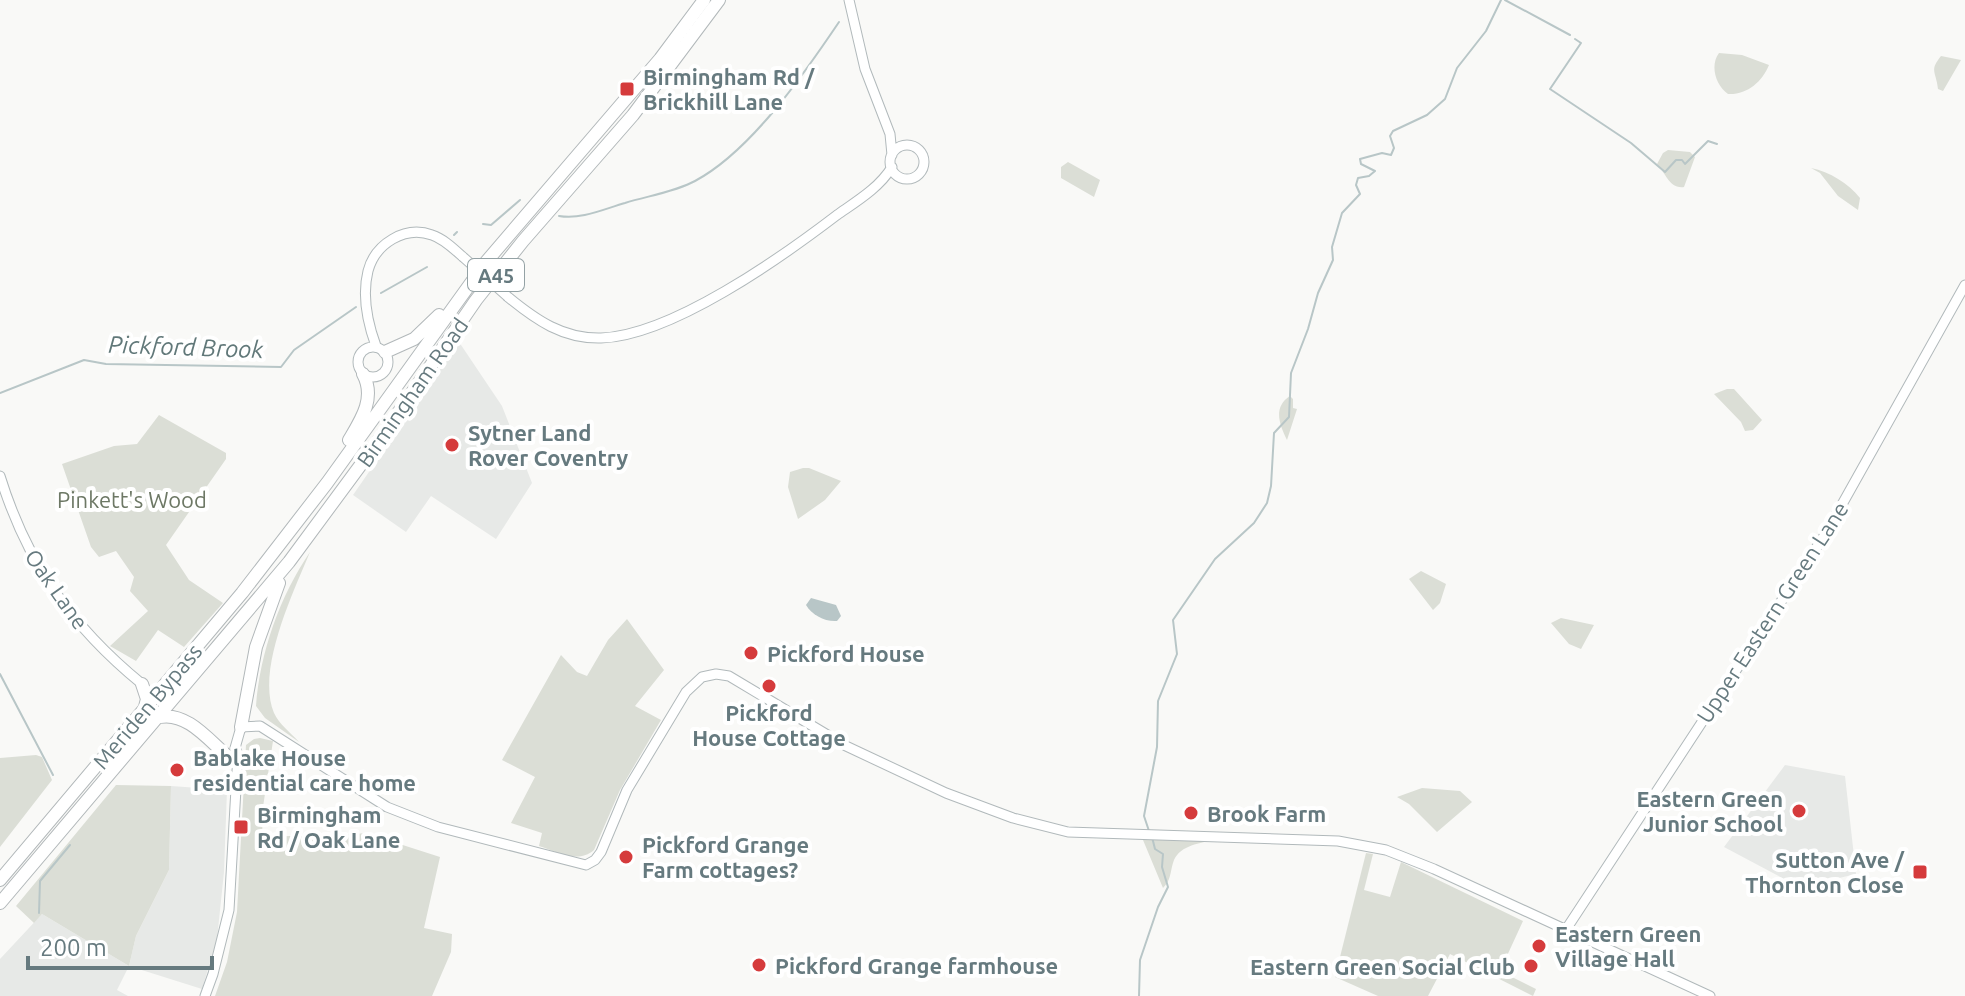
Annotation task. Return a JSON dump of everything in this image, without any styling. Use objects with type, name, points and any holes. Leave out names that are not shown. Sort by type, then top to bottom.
[{"type":"highway","name":"Birmingham Road","points":[[292,530],[499,244],[660,59],[704,0]]},
{"type":"highway","name":"Birmingham Road","points":[[289,562],[385,432],[476,300],[611,141],[719,0]]},
{"type":"highway","points":[[697,29],[726,0]]},
{"type":"highway","points":[[381,349],[414,339],[461,293]]},
{"type":"highway","points":[[301,518],[366,408],[368,387],[363,374]]},
{"type":"highway","name":"Meriden Bypass","points":[[0,880],[292,530]]},
{"type":"highway","name":"Meriden Bypass","points":[[0,903],[289,562]]},
{"type":"highway","name":"A45","points":[[241,727],[250,670],[261,628],[289,562]]},
{"type":"highway","points":[[144,710],[147,699],[142,684],[165,685]]},
{"type":"highway","points":[[160,717],[183,719],[232,755]]},
{"type":"street","points":[[849,0],[865,69],[890,134],[892,167],[900,177]]},
{"type":"street","points":[[876,186],[900,177],[915,177],[924,166],[922,154],[917,149],[904,146],[890,134]]},
{"type":"street","points":[[892,155],[904,146]]},
{"type":"street","points":[[368,328],[389,362],[386,371],[378,377],[363,374],[358,360],[368,328],[368,271],[376,254],[387,243],[410,233],[426,233],[439,237],[539,321],[562,332],[598,338],[624,335],[668,318],[729,288],[792,249],[876,186],[892,167]]},
{"type":"street","name":"Upper Eastern Green Lane","points":[[1565,931],[1820,542],[1965,285]]},
{"type":"street","points":[[362,351],[381,349]]},
{"type":"street","name":"Oak Lane","points":[[0,476],[19,532],[40,570],[87,634],[142,684]]},
{"type":"street","points":[[205,996],[229,910],[235,777],[232,755],[241,727],[260,726],[272,731],[387,807],[438,827],[586,865],[601,852],[627,790],[692,685],[709,675],[729,676],[846,746],[946,793],[1035,825],[1068,832],[1338,841],[1403,856],[1710,996]]},
{"type":"shaded area","name":"Sytner Land Rover Coventry","points":[[459,342],[502,406],[532,483],[496,539],[431,496],[406,532],[353,495]]},
{"type":"shaded area","points":[[811,598],[836,605],[841,616],[837,621],[819,617],[806,605]]},
{"type":"shaded area","name":"Eastern Green Junior School","points":[[1785,765],[1845,776],[1856,874],[1835,879],[1816,896],[1724,847]]},
{"type":"shaded area","points":[[171,786],[227,790],[224,872],[217,939],[202,989],[129,966],[136,936],[169,870]]},
{"type":"shaded area","points":[[42,914],[129,966],[117,990],[128,996],[0,996],[0,959]]},
{"type":"green space","points":[[1719,53],[1742,55],[1769,65],[1753,86],[1728,94],[1715,75]]},
{"type":"green space","points":[[1941,56],[1961,60],[1943,91],[1938,89],[1934,71]]},
{"type":"green space","points":[[1668,150],[1690,152],[1695,157],[1684,187],[1671,183],[1657,164]]},
{"type":"green space","points":[[1068,162],[1100,180],[1094,197],[1061,178],[1061,167]]},
{"type":"green space","points":[[1811,168],[1832,175],[1850,188],[1860,198],[1858,210],[1838,196],[1820,173]]},
{"type":"green space","points":[[1734,389],[1762,420],[1753,430],[1745,431],[1741,422],[1714,394]]},
{"type":"green space","points":[[1290,396],[1293,408],[1297,409],[1287,440],[1279,411]]},
{"type":"green space","name":"Pinkett's Wood","points":[[159,415],[226,453],[226,459],[166,545],[189,580],[223,603],[184,647],[158,630],[136,661],[110,646],[148,611],[130,591],[134,577],[116,551],[99,557],[91,547],[62,464],[114,446],[137,444]]},
{"type":"green space","points":[[803,468],[841,481],[825,500],[798,519],[788,487],[790,472]]},
{"type":"green space","points":[[310,552],[279,632],[270,675],[274,713],[299,742],[265,718],[256,706],[262,665],[273,625],[289,587]]},
{"type":"green space","points":[[1421,571],[1446,584],[1440,603],[1433,610],[1409,579]]},
{"type":"green space","points":[[1561,618],[1594,625],[1581,649],[1569,644],[1551,623]]},
{"type":"green space","points":[[627,619],[664,670],[635,706],[661,720],[620,790],[594,850],[581,856],[560,854],[539,846],[542,833],[511,823],[535,777],[502,760],[561,655],[577,672],[587,676],[608,640]]},
{"type":"green space","points":[[260,738],[273,741],[263,807],[262,837],[375,833],[384,839],[440,857],[424,928],[452,934],[451,952],[432,996],[215,996],[227,962],[237,912],[246,745]]},
{"type":"green space","points":[[42,757],[52,780],[0,847],[0,758]]},
{"type":"green space","points":[[116,785],[171,786],[169,870],[136,936],[129,966],[42,914],[34,923],[16,906]]},
{"type":"green space","points":[[1422,788],[1460,791],[1472,802],[1437,832],[1409,804],[1397,797]]},
{"type":"green space","points":[[1145,837],[1212,840],[1179,853],[1163,888],[1143,840]]},
{"type":"green space","points":[[1366,853],[1373,854],[1364,890],[1390,897],[1401,862],[1523,921],[1500,971],[1536,989],[1533,996],[1450,954],[1428,996],[1378,996],[1335,977]]},
{"type":"waterway","points":[[1149,831],[1144,816],[1157,747],[1158,701],[1177,654],[1173,620],[1215,559],[1254,523],[1267,503],[1274,433],[1289,417],[1291,373],[1318,293],[1333,260],[1332,247],[1342,213],[1360,194],[1356,185],[1358,178],[1375,171],[1361,164],[1360,159],[1382,153],[1391,155],[1394,148],[1390,136],[1393,131],[1427,115],[1445,99],[1457,68],[1486,31],[1501,0]]},
{"type":"waterway","points":[[1505,0],[1570,35]]},
{"type":"waterway","name":"Pickford Brook","points":[[559,216],[584,215],[670,191],[716,168],[775,110],[839,22]]},
{"type":"waterway","points":[[1575,39],[1581,43],[1550,89],[1631,143],[1665,172],[1676,160],[1682,160],[1685,164],[1708,141],[1717,144]]},
{"type":"waterway","name":"Pickford Brook","points":[[483,224],[491,225],[520,200]]},
{"type":"waterway","name":"Pickford Brook","points":[[454,235],[457,232]]},
{"type":"waterway","name":"Pickford Brook","points":[[381,293],[427,267]]},
{"type":"waterway","name":"Pickford Brook","points":[[0,393],[84,360],[106,364],[281,367],[294,350],[356,307]]},
{"type":"waterway","points":[[0,674],[53,775]]},
{"type":"waterway","points":[[1139,996],[1140,960],[1168,887],[1162,867],[1163,854],[1155,849],[1152,837]]},
{"type":"waterway","points":[[39,913],[40,881],[70,845]]},
{"type":"place","name":"Birmingham Rd / Brickhill Lane","points":[[627,89]]},
{"type":"place","name":"Sytner Land Rover Coventry","points":[[452,445]]},
{"type":"place","name":"Pickford House","points":[[751,653]]},
{"type":"place","name":"Pickford House Cottage","points":[[769,686]]},
{"type":"place","name":"Bablake House residential care home","points":[[177,770]]},
{"type":"place","name":"Eastern Green Junior School","points":[[1799,811]]},
{"type":"place","name":"Brook Farm","points":[[1191,813]]},
{"type":"place","name":"Birmingham Rd / Oak Lane","points":[[241,827]]},
{"type":"place","name":"Pickford Grange Farm cottages?","points":[[626,857]]},
{"type":"place","name":"Sutton Ave / Thornton Close","points":[[1920,872]]},
{"type":"place","name":"Eastern Green Village Hall","points":[[1539,946]]},
{"type":"place","name":"Pickford Grange farmhouse","points":[[759,965]]},
{"type":"place","name":"Eastern Green Social Club","points":[[1531,966]]}]
